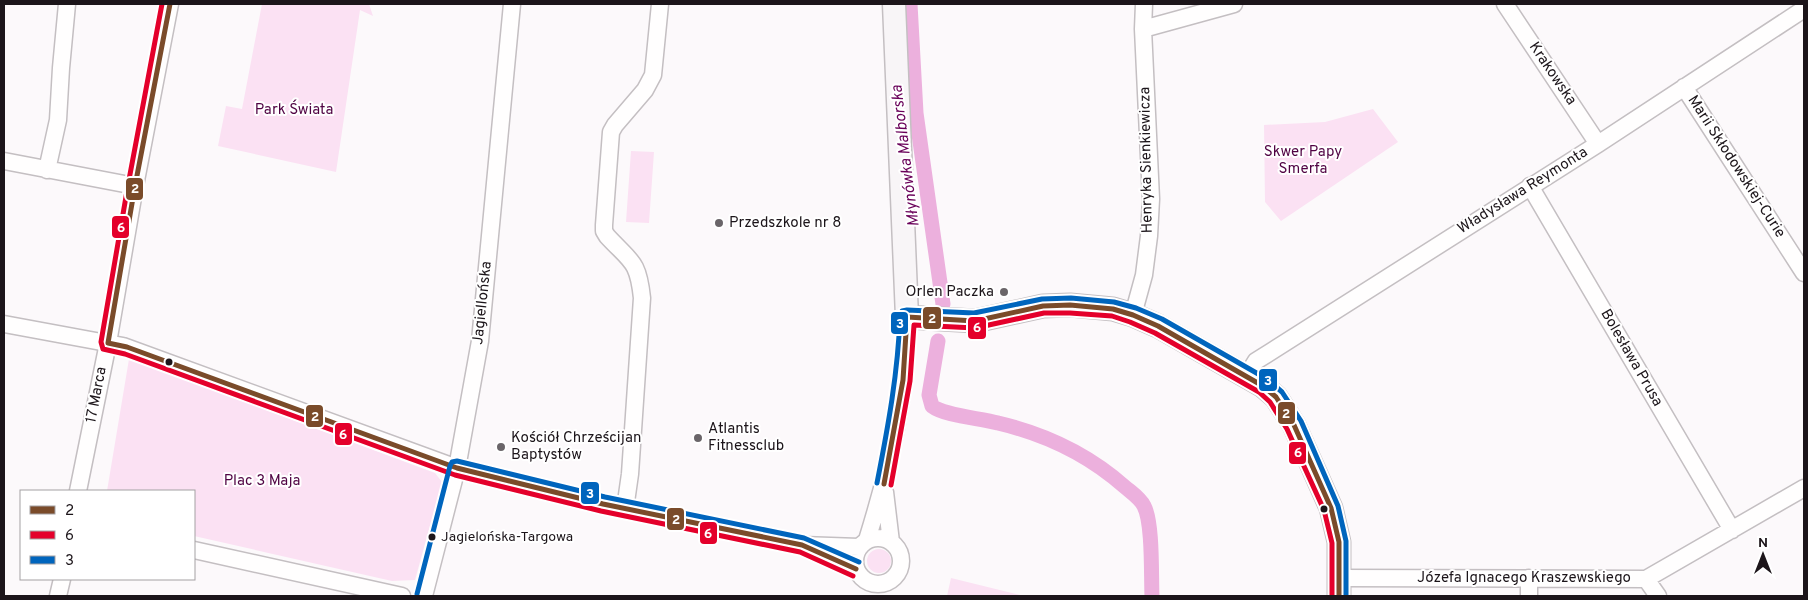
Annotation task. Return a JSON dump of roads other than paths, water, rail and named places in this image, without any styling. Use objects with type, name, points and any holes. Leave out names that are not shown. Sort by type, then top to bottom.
[{"type":"street","points":[[47,170],[58,120],[67,4]]},
{"type":"street","name":"17 Marca","points":[[78,490],[108,343],[167,4]]},
{"type":"street","name":"Jagiellońska","points":[[424,596],[457,468],[480,341],[512,4]]},
{"type":"street","points":[[624,508],[630,474],[642,298],[639,278],[634,263],[607,236],[604,231],[604,225],[611,132],[645,90],[653,75],[660,4]]},
{"type":"street","points":[[862,582],[854,558],[863,543],[884,484],[900,405],[908,341],[894,4]]},
{"type":"street","name":"Henryka Sienkiewicza","points":[[1133,314],[1144,276],[1151,200],[1143,29],[1144,4]]},
{"type":"street","points":[[1143,29],[1234,4]]},
{"type":"street","name":"Krakowska","points":[[1505,4],[1598,144]]},
{"type":"street","name":"Władysława Reymonta","points":[[1246,377],[1256,361],[1598,144],[1804,9]]},
{"type":"street","name":"Marii Skłodowskiej-Curie","points":[[1684,87],[1804,273]]},
{"type":"street","points":[[4,161],[135,186]]},
{"type":"street","name":"Bolesława Prusa","points":[[1530,186],[1732,530]]},
{"type":"street","points":[[907,318],[975,321],[1043,306],[1070,305],[1113,309],[1133,314],[1158,326],[1263,386],[1276,397],[1303,442],[1331,508],[1339,542],[1339,587]]},
{"type":"street","points":[[4,324],[127,347],[457,468],[624,508],[802,545],[863,543],[879,538],[891,542],[900,552],[901,561],[897,574],[884,590],[862,582],[802,545]]},
{"type":"street","points":[[884,484],[891,542]]},
{"type":"street","name":"Józefa Ignacego Kraszewskiego","points":[[1339,587],[1529,578],[1646,579],[1804,488]]},
{"type":"street","points":[[195,550],[402,596]]},
{"type":"street","points":[[1529,578],[1529,596]]},
{"type":"street","points":[[1646,579],[1658,596]]},
{"type":"street","points":[[58,596],[62,580]]},
{"type":"waterway","name":"Młynówka Malborska","points":[[910,4],[916,113],[943,304]]},
{"type":"waterway","name":"Młynówka Malborska","points":[[938,341],[929,395],[932,406],[945,412],[991,421],[1033,433],[1066,447],[1097,465],[1140,500],[1144,506],[1149,524],[1152,596]]},
{"type":"place","name":"Przedszkole nr 8","points":[[719,223]]},
{"type":"place","name":"Orlen Paczka","points":[[1004,292]]},
{"type":"place","name":"Atlantis Fitnessclub","points":[[698,438]]},
{"type":"place","name":"Kościół Chrześcijan Baptystów","points":[[501,447]]},
{"type":"place","name":"Jagielońska-Targowa","points":[[432,537]]},
{"type":"park label","name":"Park Świata","points":[[294,110]]},
{"type":"park label","name":"Skwer Papy Smerfa","points":[[1303,160]]},
{"type":"park label","name":"Plac 3 Maja","points":[[262,481]]}]
